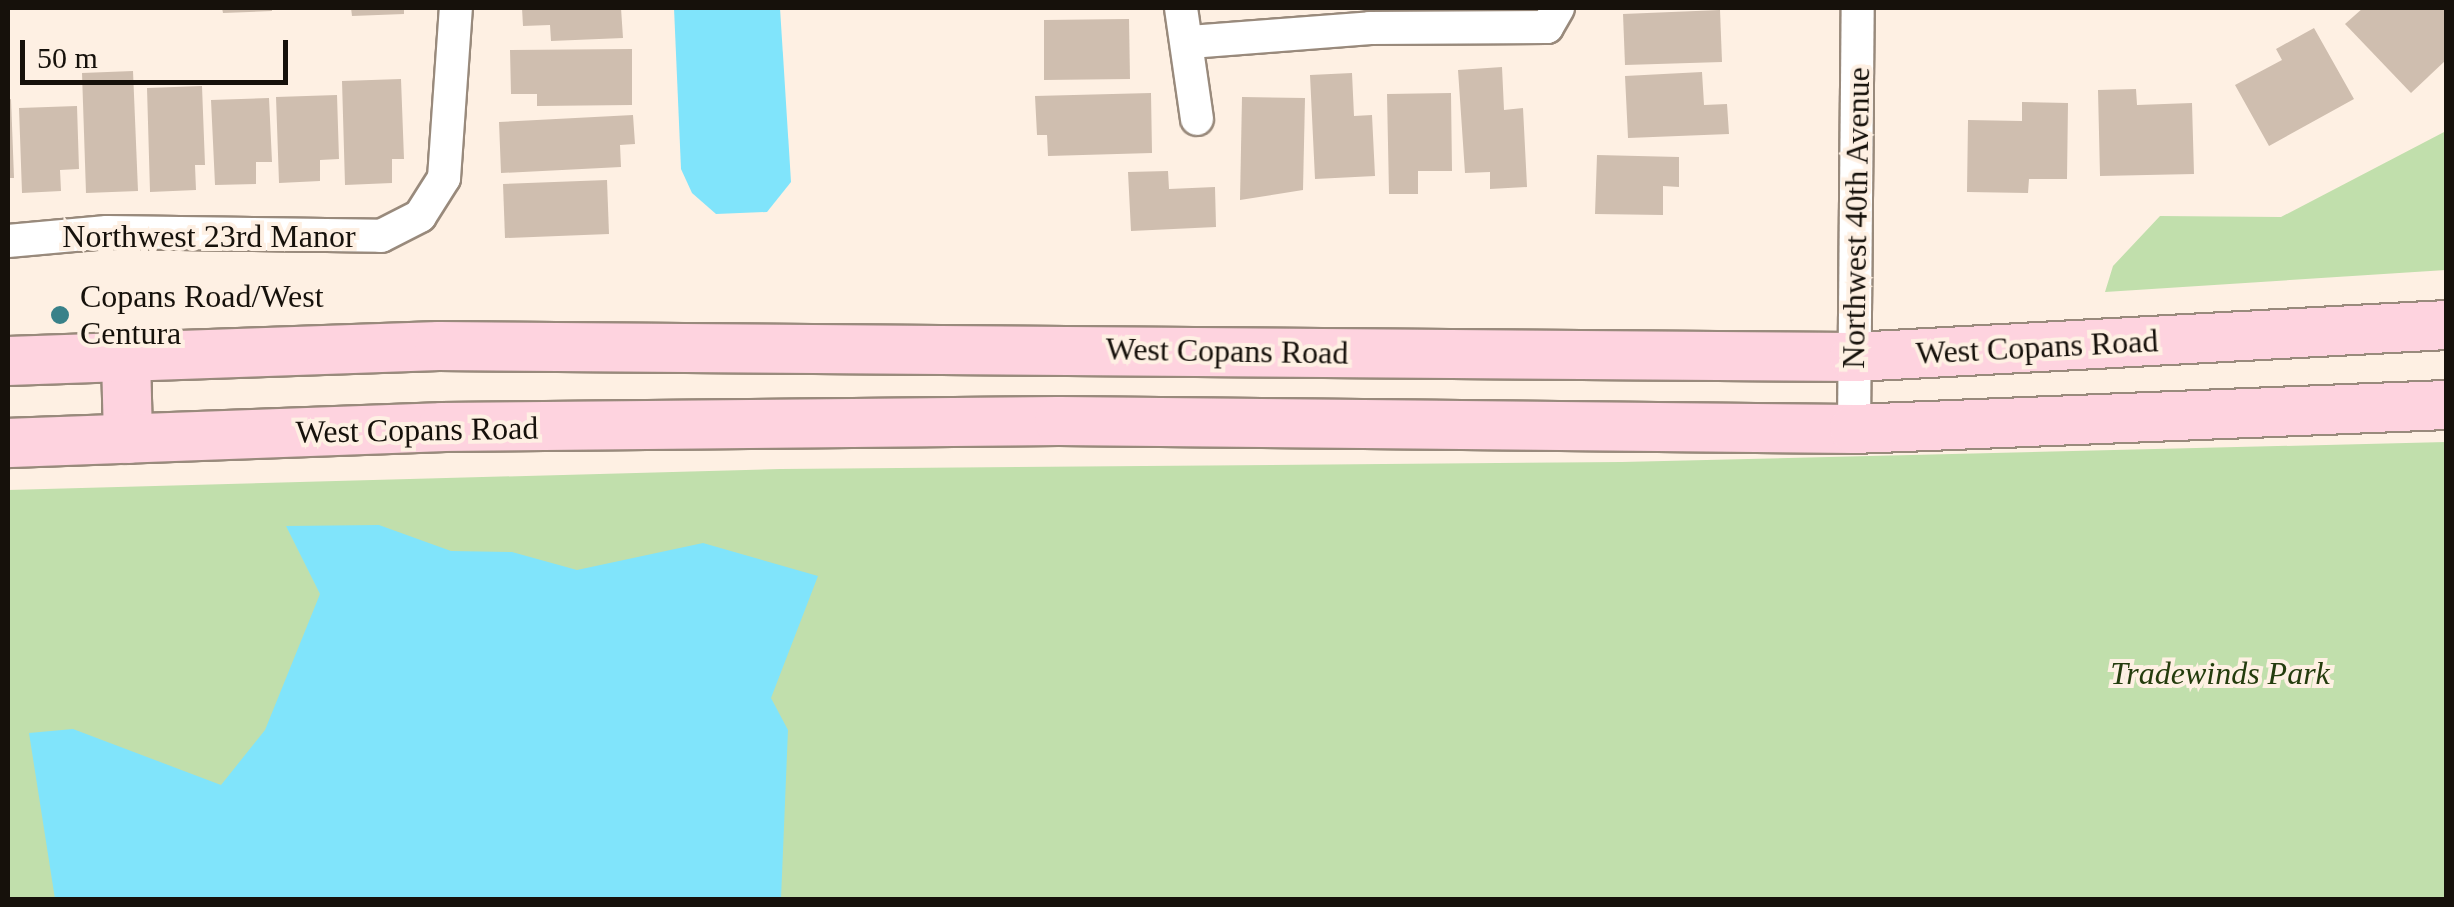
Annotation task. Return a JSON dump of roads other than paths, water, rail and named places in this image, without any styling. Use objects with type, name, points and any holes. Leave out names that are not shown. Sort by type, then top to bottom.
[{"type":"main road","name":"West Copans Road","points":[[8,361],[438,346],[1854,357],[2446,325]]},
{"type":"main road","points":[[126,357],[128,439]]},
{"type":"main road","name":"West Copans Road","points":[[8,443],[1059,421],[1854,429],[2446,405]]},
{"type":"street","name":"Northwest 23rd Manor","points":[[8,242],[108,232],[380,236],[420,216],[444,178],[456,8]]},
{"type":"street","points":[[1181,8],[1190,42],[1197,119]]},
{"type":"street","points":[[1190,42],[1371,18],[1547,27],[1558,8]]},
{"type":"street","name":"Northwest 40th Avenue","points":[[1854,429],[1858,8]]},
{"type":"water","points":[[674,8],[780,8],[791,182],[767,212],[716,214],[692,193],[681,169]]},
{"type":"water","points":[[379,525],[451,551],[512,552],[577,570],[703,543],[818,576],[771,698],[788,730],[781,899],[55,899],[29,733],[73,729],[221,785],[265,730],[320,594],[286,526]]},
{"type":"place","name":"Copans Road/West Centura","points":[[60,315]]},
{"type":"park label","name":"Tradewinds Park","points":[[2220,673]]}]
